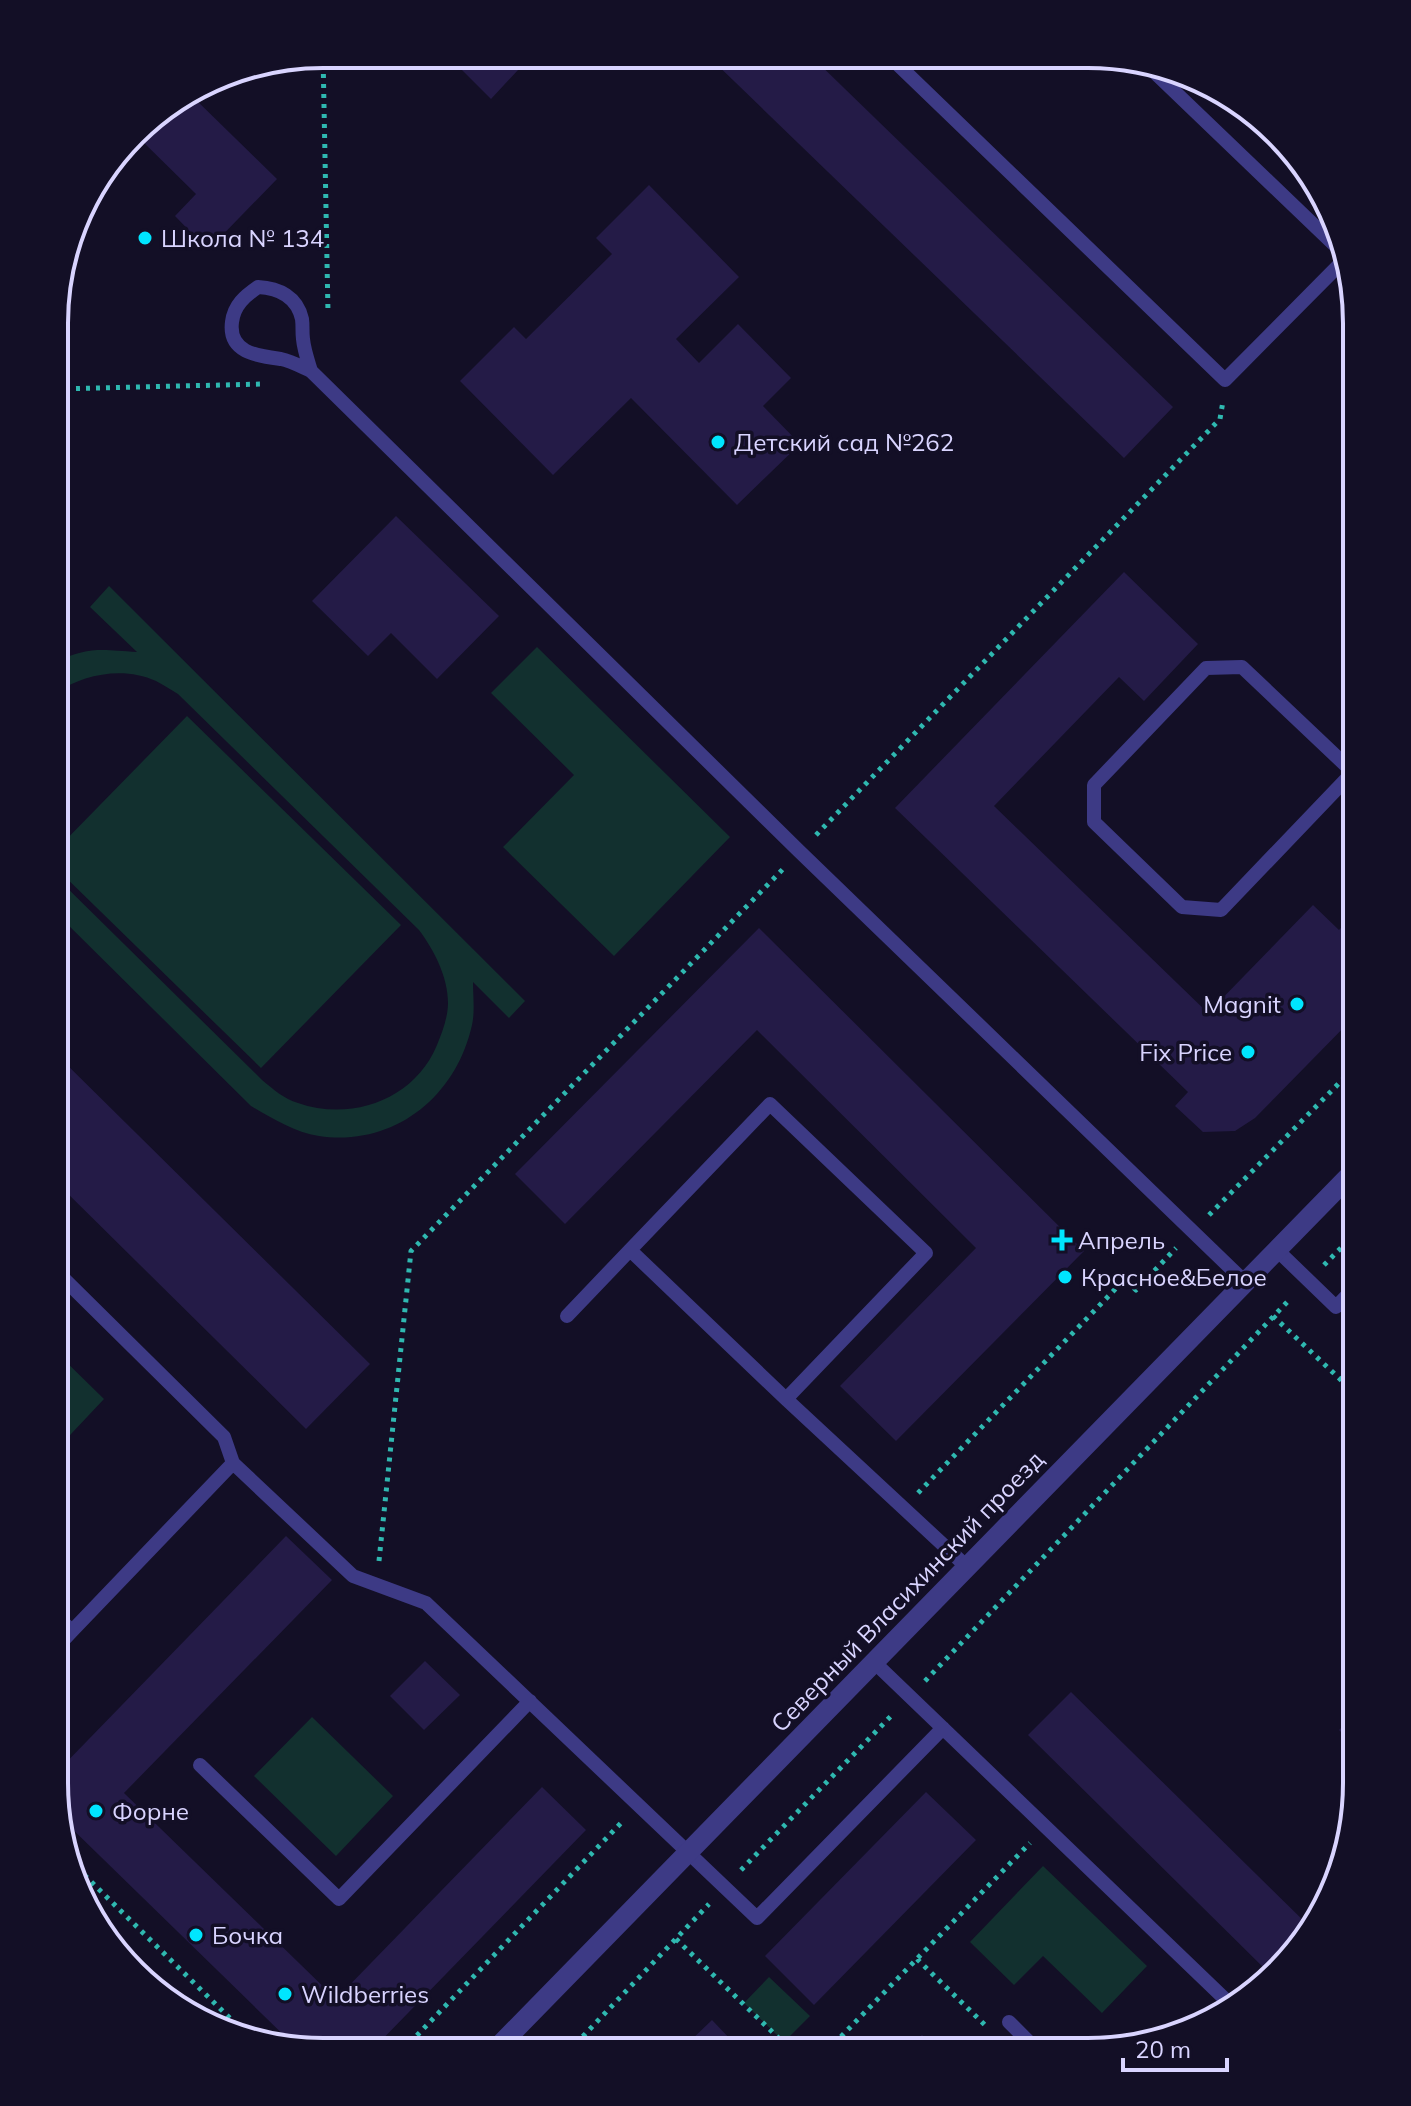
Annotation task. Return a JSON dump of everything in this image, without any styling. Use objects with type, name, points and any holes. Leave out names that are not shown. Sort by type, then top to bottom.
[{"type":"street","name":"Северный Власихинский проезд","points":[[507,2038],[1342,1183]]},
{"type":"lane","points":[[902,68],[1225,380],[1337,267]]},
{"type":"lane","points":[[1162,80],[1328,239]]},
{"type":"lane","points":[[311,371],[297,305],[274,288],[258,287],[244,297],[233,312],[231,330],[236,344],[252,355],[284,359],[311,371],[799,851],[1245,1282]]},
{"type":"lane","points":[[1343,762],[1242,667],[1206,668],[1094,785],[1094,822],[1182,907],[1221,910],[1343,786]]},
{"type":"lane","points":[[567,1316],[770,1104],[926,1253],[786,1399]]},
{"type":"lane","points":[[630,1250],[967,1567]]},
{"type":"lane","points":[[1277,1250],[1336,1307],[1342,1300]]},
{"type":"lane","points":[[68,1283],[224,1437],[233,1463],[353,1576],[426,1603],[757,1918],[943,1728]]},
{"type":"lane","points":[[68,1635],[233,1463]]},
{"type":"lane","points":[[68,1627],[72,1631]]},
{"type":"lane","points":[[874,1662],[1224,1998]]},
{"type":"lane","points":[[200,1765],[339,1899],[530,1701]]},
{"type":"lane","points":[[1009,2022],[1025,2038]]},
{"type":"path","points":[[323,69],[328,323]]},
{"type":"path","points":[[377,1585],[411,1251],[1220,419],[1225,380]]},
{"type":"path","points":[[68,389],[267,383]]},
{"type":"path","points":[[808,826],[816,835]]},
{"type":"path","points":[[903,1508],[1125,1279],[1136,1290],[1342,1080]]},
{"type":"path","points":[[581,2038],[1342,1247]]},
{"type":"path","points":[[1273,1316],[1342,1381]]},
{"type":"path","points":[[415,2038],[639,1804]]},
{"type":"path","points":[[840,2038],[1046,1827]]},
{"type":"path","points":[[86,1876],[233,2022]]},
{"type":"path","points":[[676,1939],[779,2038]]},
{"type":"path","points":[[917,1959],[991,2031]]},
{"type":"green space","points":[[109,586],[525,1001],[509,1018],[473,982],[472,1025],[464,1051],[452,1074],[418,1112],[396,1125],[346,1137],[310,1134],[275,1120],[251,1106],[68,925],[68,889],[262,1080],[283,1096],[319,1108],[339,1110],[360,1107],[398,1092],[414,1080],[427,1064],[447,1014],[443,974],[419,930],[178,694],[156,681],[131,674],[104,674],[68,686],[68,657],[87,651],[137,652],[90,607]]},
{"type":"green space","points":[[537,647],[730,837],[614,956],[503,847],[574,775],[491,693]]},
{"type":"green space","points":[[187,716],[401,925],[261,1068],[68,880],[68,838]]},
{"type":"green space","points":[[68,1364],[104,1399],[68,1437]]},
{"type":"green space","points":[[312,1717],[393,1796],[336,1856],[254,1776]]},
{"type":"green space","points":[[1043,1866],[1147,1966],[1102,2013],[1043,1956],[1014,1985],[970,1942]]},
{"type":"green space","points":[[769,1977],[810,2016],[788,2038],[780,2038],[744,2003]]},
{"type":"building","points":[[721,68],[824,68],[1173,407],[1124,458]]},
{"type":"building","points":[[461,69],[519,69],[491,99]]},
{"type":"building","points":[[197,101],[277,179],[208,250],[175,216],[196,194],[144,142]]},
{"type":"building","points":[[649,185],[739,277],[676,339],[699,363],[738,324],[791,378],[763,406],[800,444],[737,505],[631,398],[553,475],[460,381],[514,327],[526,339],[612,254],[596,238]]},
{"type":"building","points":[[396,516],[499,616],[437,679],[391,633],[368,656],[312,601]]},
{"type":"building","points":[[1124,572],[1198,644],[1144,701],[1119,677],[994,806],[1208,1013],[1313,905],[1339,930],[1343,926],[1343,1029],[1255,1118],[1235,1131],[1203,1132],[1175,1106],[1188,1092],[895,808]]},
{"type":"building","points":[[759,928],[1084,1251],[896,1441],[840,1386],[976,1248],[757,1030],[565,1224],[515,1174]]},
{"type":"building","points":[[68,1066],[370,1364],[306,1429],[68,1194]]},
{"type":"building","points":[[286,1536],[332,1580],[124,1793],[336,1999],[542,1787],[586,1830],[384,2038],[290,2036],[283,2035],[73,1829],[68,1761]]},
{"type":"building","points":[[425,1661],[460,1695],[424,1730],[390,1696]]},
{"type":"building","points":[[1071,1692],[1302,1920],[1290,1938],[1263,1967],[1028,1735]]},
{"type":"building","points":[[926,1792],[976,1840],[814,2005],[765,1956]]},
{"type":"building","points":[[712,2020],[729,2038],[693,2038]]},
{"type":"place","name":"Школа № 134","points":[[145,238]]},
{"type":"place","name":"Детский сад №262","points":[[718,442]]},
{"type":"place","name":"Magnit","points":[[1297,1004]]},
{"type":"place","name":"Fix Price","points":[[1248,1052]]},
{"type":"place","name":"Апрель","points":[[1062,1240]]},
{"type":"place","name":"Красное&Белое","points":[[1065,1277]]},
{"type":"place","name":"Форне","points":[[96,1811]]},
{"type":"place","name":"Бочка","points":[[196,1935]]},
{"type":"place","name":"Wildberries","points":[[285,1994]]}]
